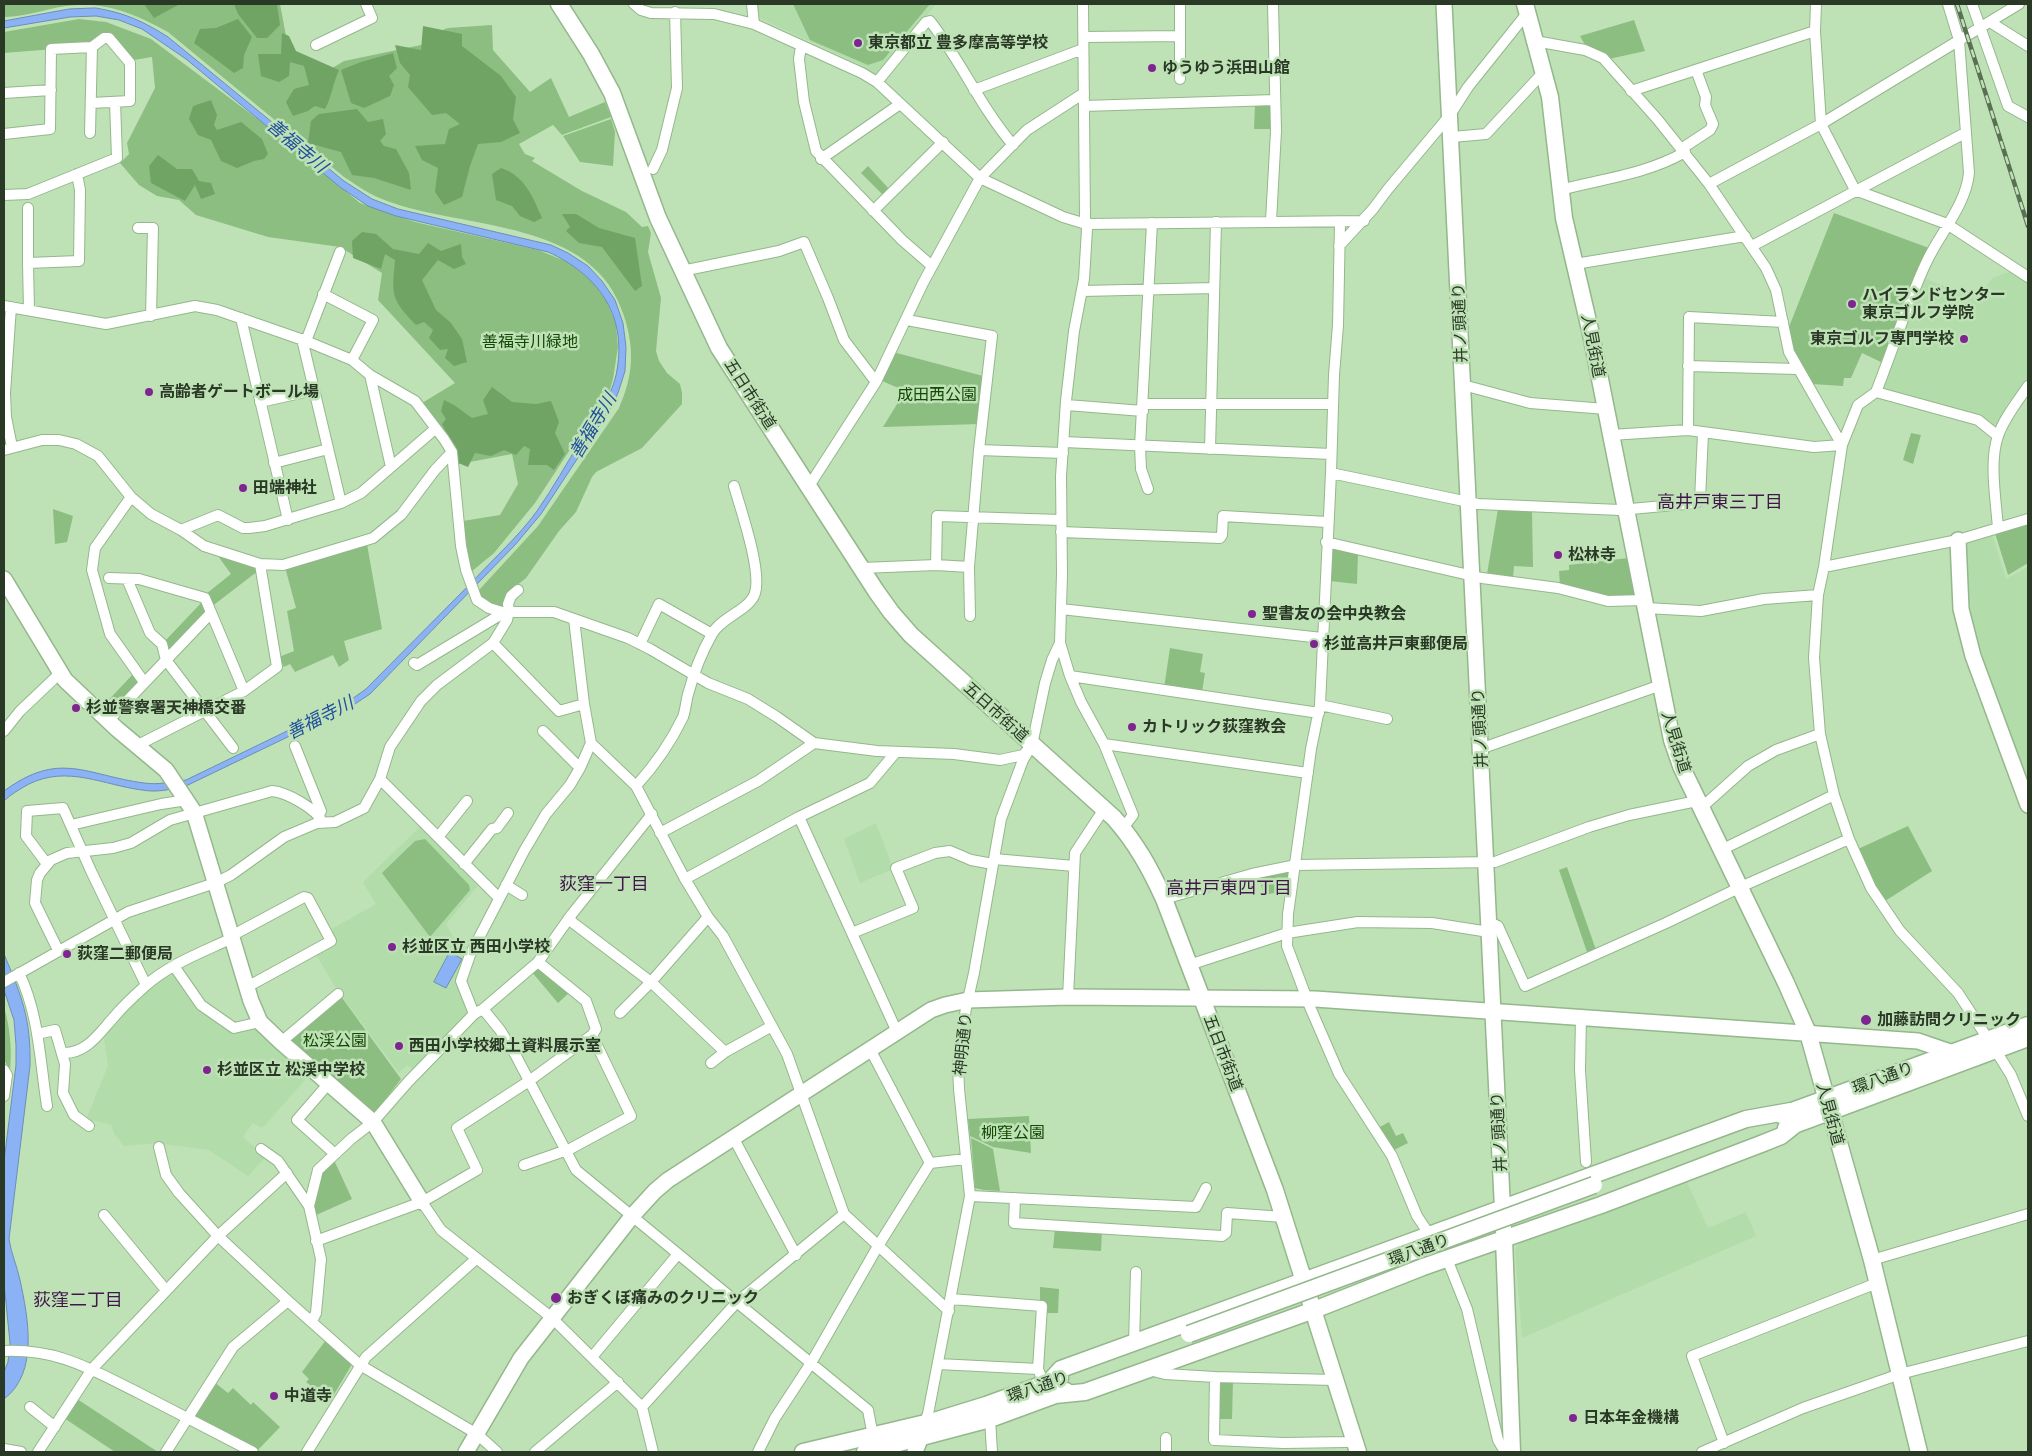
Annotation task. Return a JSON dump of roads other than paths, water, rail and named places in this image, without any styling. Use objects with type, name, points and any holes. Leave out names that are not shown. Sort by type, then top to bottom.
[{"type":"main road","name":"五日市街道","points":[[559,4],[591,54],[612,93],[658,218],[719,348],[890,612],[911,635],[1104,809],[1123,828],[1141,852],[1164,899],[1284,1216],[1356,1446]]},
{"type":"main road","name":"人見街道","points":[[1529,7],[1535,40],[1550,97],[1564,218],[1606,409],[1675,752],[1808,1033],[1872,1260],[1919,1452]]},
{"type":"main road","name":"環八通り","points":[[1190,1338],[1657,1162],[1828,1106],[1992,1047],[2028,1025]]},
{"type":"main road","name":"環八通り","points":[[1828,1106],[1951,1053],[1992,1047],[2028,1038]]},
{"type":"main road","name":"環八通り","points":[[803,1452],[873,1436],[920,1438],[986,1405],[1047,1382],[1190,1338],[1694,1159],[1793,1118]]},
{"type":"main road","points":[[1047,1382],[1061,1369],[1746,1119],[1793,1118]]},
{"type":"main road","points":[[1047,1382],[1085,1392],[1149,1370],[1314,1310],[1447,1258],[1504,1239],[1761,1144],[1781,1136],[1793,1118]]},
{"type":"main road","name":"井ノ頭通り","points":[[1504,1239],[1512,1452]]},
{"type":"main road","name":"環八通り","points":[[865,1452],[990,1419],[1047,1382]]},
{"type":"street","points":[[316,45],[372,18],[366,4]]},
{"type":"street","points":[[634,4],[641,10],[651,13],[714,14],[754,24],[862,73],[877,82],[980,178],[1063,217],[1086,224],[1364,221]]},
{"type":"street","points":[[752,4],[754,24]]},
{"type":"street","points":[[1083,4],[1086,224],[1082,291],[1074,332],[1063,453],[1060,520],[1060,643],[1070,676],[1081,702],[1104,744],[1133,815],[1123,828]]},
{"type":"street","points":[[1180,4],[1180,78]]},
{"type":"street","points":[[1271,221],[1276,131],[1272,4]]},
{"type":"street","name":"井ノ頭通り","points":[[1444,4],[1452,137],[1504,1239]]},
{"type":"street","points":[[1816,4],[1815,31],[1821,124],[1855,190],[1947,224],[2028,277]]},
{"type":"street","points":[[1948,4],[1959,40],[1965,133],[1970,173],[1966,190],[1926,263],[1876,392],[1858,405],[1842,445],[1824,568],[1818,595],[1814,658],[1820,734],[1834,796],[1849,839],[1871,888],[1895,924],[1958,993],[2011,1075],[2028,1116]]},
{"type":"street","points":[[1972,4],[2008,106],[2028,117]]},
{"type":"street","points":[[1710,184],[1821,124],[2019,4]]},
{"type":"street","points":[[1339,246],[1364,221],[1388,189],[1450,115],[1468,87],[1529,7]]},
{"type":"street","points":[[653,169],[662,150],[677,88],[675,12]]},
{"type":"street","points":[[877,82],[926,22],[930,21],[943,38],[994,122],[1012,145]]},
{"type":"street","points":[[1990,22],[2028,46]]},
{"type":"street","points":[[1631,91],[1815,31]]},
{"type":"street","points":[[1084,37],[1180,36]]},
{"type":"street","points":[[4,134],[50,129],[51,49],[92,46],[104,38],[109,38],[130,63],[130,101],[91,103]]},
{"type":"street","points":[[1535,40],[1585,50],[1603,58],[1710,184],[1752,246],[1776,290],[1789,352],[1842,445]]},
{"type":"street","points":[[90,133],[92,46]]},
{"type":"street","points":[[801,46],[799,59],[804,102],[816,151],[821,159],[902,240],[932,266]]},
{"type":"street","points":[[974,90],[1083,49]]},
{"type":"street","points":[[1560,190],[1666,163],[1710,130],[1713,124],[1705,105],[1706,97],[1696,70]]},
{"type":"street","points":[[1452,137],[1486,134],[1539,77]]},
{"type":"street","points":[[4,93],[51,90]]},
{"type":"street","points":[[809,486],[876,382],[932,266],[980,178],[1027,130],[1044,117],[1084,93]]},
{"type":"street","points":[[1084,106],[1275,100]]},
{"type":"street","points":[[4,196],[28,194],[117,158],[115,102]]},
{"type":"street","points":[[821,159],[900,104]]},
{"type":"street","points":[[1752,246],[1965,133]]},
{"type":"street","points":[[873,211],[943,142]]},
{"type":"street","points":[[28,263],[79,261],[80,190],[77,174]]},
{"type":"street","points":[[28,208],[29,310]]},
{"type":"street","points":[[1210,449],[1216,222]]},
{"type":"street","points":[[1340,222],[1338,325],[1319,709],[1312,738],[1287,933],[1287,946],[1306,998],[1339,1074],[1392,1156],[1417,1216],[1429,1234]]},
{"type":"street","points":[[1148,489],[1141,469],[1140,446],[1152,223]]},
{"type":"street","points":[[138,228],[153,228],[152,316]]},
{"type":"street","points":[[1575,264],[1745,236]]},
{"type":"street","points":[[682,271],[778,252],[804,242],[848,348],[876,382]]},
{"type":"street","points":[[340,252],[304,340],[341,503]]},
{"type":"street","points":[[1082,291],[1214,288]]},
{"type":"street","points":[[323,294],[373,320],[352,360]]},
{"type":"street","points":[[452,452],[435,470],[401,515],[373,538],[284,565],[260,564],[204,546],[181,530],[151,514],[131,497],[98,456],[76,444],[59,440],[42,440],[8,448],[4,393],[7,306],[106,324],[195,306],[240,318],[304,340],[352,360],[370,375],[415,401],[452,452],[461,546],[468,575],[477,600],[482,604],[505,612],[554,612],[640,644],[694,675],[748,699],[814,743],[840,748],[954,754],[1000,760],[1023,755],[1032,745]]},
{"type":"street","points":[[1688,430],[1689,317],[1783,322]]},
{"type":"street","points":[[240,318],[288,520]]},
{"type":"street","points":[[907,320],[992,336],[979,450],[969,567],[970,616]]},
{"type":"street","points":[[1688,366],[1797,368]]},
{"type":"street","points":[[370,375],[391,467]]},
{"type":"street","points":[[1463,385],[1530,403],[1606,409]]},
{"type":"street","points":[[1998,528],[1995,456],[1998,436],[2016,403],[2028,386]]},
{"type":"street","points":[[260,402],[314,390]]},
{"type":"street","points":[[1876,392],[1978,420],[1998,436]]},
{"type":"street","points":[[1067,405],[1143,408],[1211,405],[1333,404]]},
{"type":"street","points":[[181,530],[218,514],[243,528],[249,528],[288,520],[341,503],[361,493],[435,429]]},
{"type":"street","points":[[1610,435],[1688,430],[1702,433],[1746,436],[1814,447],[1842,445]]},
{"type":"street","points":[[1331,473],[1478,504],[1626,510],[1696,503],[1700,500],[1702,433]]},
{"type":"street","points":[[1064,442],[1331,454]]},
{"type":"street","points":[[274,463],[328,449]]},
{"type":"street","points":[[979,450],[1063,453]]},
{"type":"street","points":[[636,786],[656,764],[684,715],[694,675],[712,634],[723,621],[747,605],[755,593],[754,562],[734,486]]},
{"type":"street","points":[[131,497],[95,548],[92,570],[110,634],[144,682]]},
{"type":"street","points":[[936,565],[936,516],[1060,520]]},
{"type":"street","points":[[1060,532],[1220,538],[1222,535],[1223,516],[1327,522]]},
{"type":"street","points":[[1824,568],[1958,540],[2028,519]]},
{"type":"street","points":[[1958,540],[1961,609],[1973,656],[2028,805]]},
{"type":"street","points":[[1326,542],[1473,576],[1566,590],[1608,601],[1699,611],[1764,598],[1818,595]]},
{"type":"street","points":[[136,746],[244,691],[277,667],[260,564]]},
{"type":"street","points":[[862,568],[936,565],[969,567]]},
{"type":"street","points":[[109,578],[139,579],[205,598],[244,691]]},
{"type":"street","points":[[127,579],[150,633],[162,644],[166,660],[233,748]]},
{"type":"street","points":[[6,587],[60,672],[87,702],[170,775],[186,798],[194,814],[255,1014],[260,1022],[373,1122],[441,1230],[552,1318],[642,1407],[653,1452]]},
{"type":"street","points":[[58,950],[35,903],[37,880],[47,864],[67,853],[113,848],[131,843],[170,820],[272,791],[280,792],[320,818],[335,822],[364,808],[380,779],[390,747],[420,701],[437,685],[493,643],[507,620],[505,612],[511,596],[518,590]]},
{"type":"street","points":[[640,644],[659,604],[712,634]]},
{"type":"street","points":[[1061,609],[1322,638]]},
{"type":"street","points":[[414,663],[417,665],[505,612]]},
{"type":"street","points":[[108,720],[211,613]]},
{"type":"street","points":[[574,619],[584,704],[591,743],[570,785],[546,814],[506,885],[470,955],[462,981],[478,1012],[500,1030],[576,1170],[868,1410],[873,1436]]},
{"type":"street","points":[[493,643],[559,711],[584,704]]},
{"type":"street","name":"神明通り","points":[[920,1438],[949,1311],[970,1196],[958,1063],[968,1000],[1001,819],[1023,760],[1032,745],[1045,683],[1052,660],[1060,643]]},
{"type":"street","points":[[4,731],[20,711],[60,672]]},
{"type":"street","points":[[1070,676],[1387,719]]},
{"type":"street","points":[[1480,749],[1661,685]]},
{"type":"street","points":[[543,731],[580,768]]},
{"type":"street","points":[[1164,899],[1252,874],[1296,865],[1495,862],[1589,827],[1629,815],[1692,802],[1699,804],[1748,766],[1776,750],[1820,734]]},
{"type":"street","points":[[591,743],[636,786],[685,879],[708,917],[723,936],[772,1026],[787,1054],[844,1214],[949,1311]]},
{"type":"street","points":[[660,833],[758,781],[814,743]]},
{"type":"street","points":[[1104,744],[1308,773]]},
{"type":"street","points":[[294,746],[320,811],[320,818]]},
{"type":"street","points":[[685,879],[799,817],[870,783],[896,752]]},
{"type":"street","points":[[380,779],[500,898]]},
{"type":"street","points":[[1721,850],[1834,796]]},
{"type":"street","points":[[71,825],[186,798]]},
{"type":"street","points":[[438,838],[467,801]]},
{"type":"street","points":[[47,864],[26,836],[27,811],[63,808],[146,985]]},
{"type":"street","points":[[1068,997],[1075,853],[1104,809]]},
{"type":"street","points":[[464,864],[492,829],[497,828],[508,813]]},
{"type":"street","points":[[309,1206],[318,1170],[373,1122],[408,1082],[478,1012],[538,962],[568,919],[652,814]]},
{"type":"street","points":[[799,817],[897,1032]]},
{"type":"street","points":[[4,982],[128,912],[215,883],[231,875],[284,837],[320,818]]},
{"type":"street","points":[[1189,965],[1287,933],[1358,922],[1498,926],[1526,986],[1666,923],[1739,887],[1849,839]]},
{"type":"street","points":[[852,933],[913,908],[896,868],[935,853],[950,852],[971,860],[1074,866]]},
{"type":"street","points":[[506,885],[522,895]]},
{"type":"street","points":[[63,1053],[72,1054],[98,1037],[113,1018],[146,985],[174,966],[232,937],[304,897],[308,898],[331,941],[247,987]]},
{"type":"street","points":[[620,1013],[651,982],[708,917]]},
{"type":"street","points":[[568,919],[651,982],[725,1052]]},
{"type":"street","points":[[316,1241],[422,1202],[477,1170],[457,1128],[529,1081],[592,1035],[596,1029],[586,1002],[538,962]]},
{"type":"street","points":[[174,966],[201,1005],[234,1028],[260,1022]]},
{"type":"street","points":[[18,974],[30,1001],[37,1034],[47,1106]]},
{"type":"street","points":[[281,1042],[338,994]]},
{"type":"street","points":[[466,1452],[521,1358],[633,1215],[655,1190],[801,1093],[931,1010],[945,1004],[968,1000],[1068,997],[1306,998],[1918,1041],[1951,1053]]},
{"type":"street","points":[[1581,1016],[1580,1070],[1586,1162]]},
{"type":"street","points":[[711,1063],[725,1052],[772,1026]]},
{"type":"street","points":[[37,1034],[55,1030],[65,1064],[63,1093],[74,1115],[89,1126]]},
{"type":"street","points":[[524,1165],[566,1150],[632,1116],[592,1035]]},
{"type":"street","points":[[870,1049],[930,1163]]},
{"type":"street","points":[[4,1070],[7,1075],[4,1096]]},
{"type":"street","points":[[329,1083],[296,1120],[335,1154]]},
{"type":"street","points":[[733,1137],[796,1255]]},
{"type":"street","points":[[159,1147],[166,1175],[179,1194],[218,1236],[288,1301],[360,1365],[477,1434],[497,1452]]},
{"type":"street","points":[[261,1149],[278,1161],[309,1206],[321,1264],[316,1312],[312,1321]]},
{"type":"street","points":[[930,1163],[966,1159]]},
{"type":"street","points":[[758,1452],[775,1418],[811,1363],[878,1246],[930,1163]]},
{"type":"street","points":[[38,1452],[92,1368],[165,1289],[218,1236],[287,1173]]},
{"type":"street","points":[[970,1196],[1196,1207],[1206,1188]]},
{"type":"street","points":[[1016,1198],[1014,1223],[1023,1224],[1222,1236],[1226,1233],[1227,1214],[1284,1216]]},
{"type":"street","points":[[642,1407],[737,1302],[844,1214]]},
{"type":"street","points":[[1872,1260],[2028,1214]]},
{"type":"street","points":[[104,1215],[165,1289]]},
{"type":"street","points":[[592,1357],[678,1254]]},
{"type":"street","points":[[1447,1258],[1468,1309],[1498,1440],[1506,1452]]},
{"type":"street","points":[[306,1452],[360,1365],[476,1259]]},
{"type":"street","points":[[1134,1343],[1136,1272]]},
{"type":"street","points":[[1724,1442],[1692,1356],[1877,1283]]},
{"type":"street","points":[[938,1364],[1047,1382],[1042,1306],[951,1299]]},
{"type":"street","points":[[166,1452],[187,1416],[233,1347],[288,1301]]},
{"type":"street","points":[[1702,1452],[1803,1408],[1900,1374],[2028,1341]]},
{"type":"street","points":[[6,1351],[57,1355],[92,1368],[254,1452]]},
{"type":"street","points":[[1149,1370],[1165,1374],[1215,1377],[1334,1380]]},
{"type":"street","points":[[1215,1377],[1214,1440],[1283,1443],[1347,1442],[1356,1446]]},
{"type":"street","points":[[535,1452],[618,1382]]},
{"type":"street","points":[[30,1407],[55,1427]]},
{"type":"street","points":[[990,1419],[992,1452]]},
{"type":"street","points":[[1166,1438],[1166,1452]]},
{"type":"street","points":[[4,1449],[21,1452]]},
{"type":"water","name":"善福寺川","points":[[96,8],[134,18],[168,37],[344,181],[372,199],[398,209],[551,245],[588,266],[602,281],[615,300],[623,323],[626,347],[625,371],[614,403],[541,514],[515,545],[370,694],[352,706],[188,785],[165,790],[148,791],[86,778],[58,776],[29,784],[4,801],[4,791],[41,771],[57,768],[89,771],[149,784],[186,780],[349,701],[366,689],[473,581],[530,520],[603,406],[612,389],[617,370],[619,350],[617,331],[605,298],[594,284],[565,261],[548,252],[396,216],[368,206],[340,187],[186,59],[142,29],[119,20],[96,16],[70,17],[4,28],[4,21],[69,9]]},
{"type":"water","points":[[450,952],[462,959],[446,988],[434,982]]},
{"type":"water","points":[[4,954],[16,983],[27,1021],[30,1066],[9,1239],[26,1311],[28,1327],[27,1360],[15,1388],[4,1399],[4,1372],[8,1362],[10,1343],[4,1283],[4,1161],[16,1065],[16,1045],[14,1020],[4,990]]},
{"type":"railway","points":[[1957,4],[2028,226]]},
{"type":"place","name":"東京都立 豊多摩高等学校","points":[[858,43]]},
{"type":"place","name":"ゆうゆう浜田山館","points":[[1152,68]]},
{"type":"place","name":"ハイランドセンター 東京ゴルフ学院","points":[[1852,304]]},
{"type":"place","name":"東京ゴルフ専門学校","points":[[1964,339]]},
{"type":"place","name":"高齢者ゲートボール場","points":[[149,392]]},
{"type":"place","name":"田端神社","points":[[243,488]]},
{"type":"place","name":"松林寺","points":[[1558,555]]},
{"type":"place","name":"聖書友の会中央教会","points":[[1252,614]]},
{"type":"place","name":"杉並高井戸東郵便局","points":[[1314,644]]},
{"type":"place","name":"杉並警察署天神橋交番","points":[[76,708]]},
{"type":"place","name":"カトリック荻窪教会","points":[[1132,727]]},
{"type":"place","name":"杉並区立 西田小学校","points":[[392,947]]},
{"type":"place","name":"荻窪二郵便局","points":[[67,954]]},
{"type":"place","name":"加藤訪問クリニック","points":[[1866,1020]]},
{"type":"place","name":"西田小学校郷土資料展示室","points":[[399,1046]]},
{"type":"place","name":"杉並区立 松渓中学校","points":[[207,1070]]},
{"type":"place","name":"おぎくぼ痛みのクリニック","points":[[556,1298]]},
{"type":"place","name":"中道寺","points":[[274,1396]]},
{"type":"place","name":"日本年金機構","points":[[1573,1418]]},
{"type":"district","name":"高井戸東三丁目","points":[[1720,502]]},
{"type":"district","name":"荻窪一丁目","points":[[604,884]]},
{"type":"district","name":"高井戸東四丁目","points":[[1229,888]]},
{"type":"district","name":"荻窪二丁目","points":[[78,1300]]},
{"type":"park label","name":"善福寺川緑地","points":[[530,342]]},
{"type":"park label","name":"成田西公園","points":[[937,395]]},
{"type":"park label","name":"松渓公園","points":[[335,1041]]},
{"type":"park label","name":"柳窪公園","points":[[1013,1133]]}]
